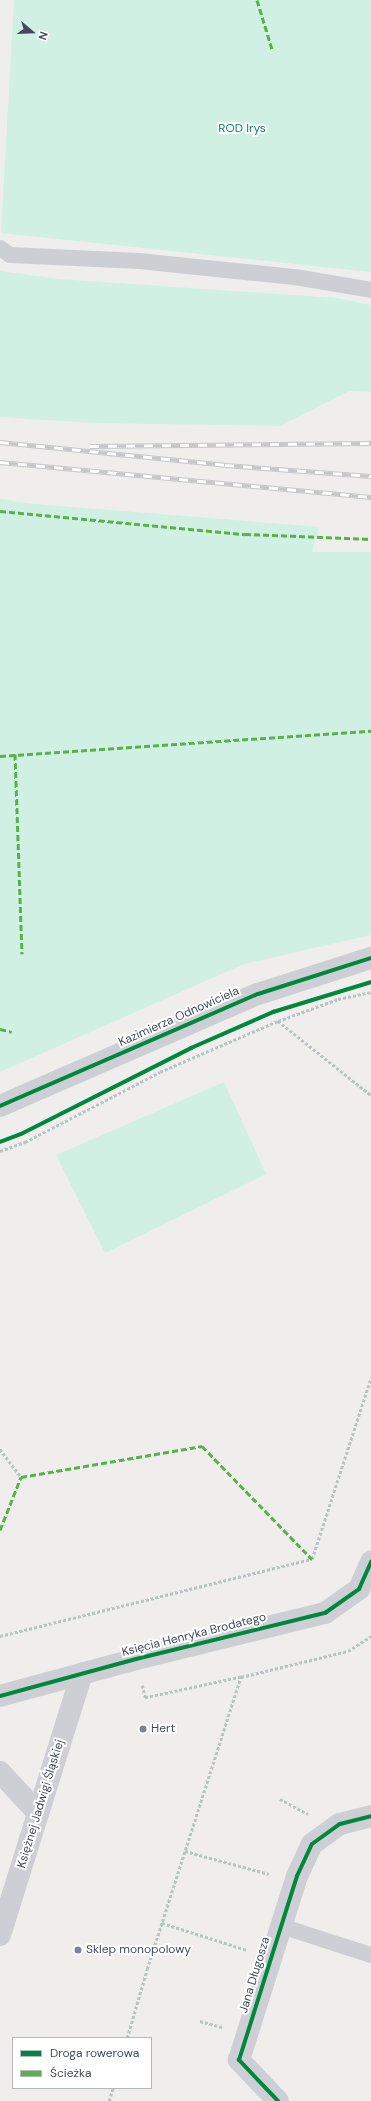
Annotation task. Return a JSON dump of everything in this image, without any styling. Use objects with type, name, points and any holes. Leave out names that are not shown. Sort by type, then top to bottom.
[{"type":"street","name":"Kazimierza Odnowiciela","points":[[0,1106],[258,994],[371,958]]},
{"type":"street","name":"Księcia Henryka Brodatego","points":[[0,1696],[136,1659],[325,1613],[359,1589],[371,1562]]},
{"type":"street","name":"Księżnej Jadwigi Śląskiej","points":[[0,1935],[82,1674]]},
{"type":"street","points":[[0,1772],[38,1813]]},
{"type":"street","name":"Jana Długosza","points":[[278,2101],[239,2060],[297,1876],[312,1844],[340,1824],[371,1816]]},
{"type":"lane","points":[[0,248],[10,255],[139,261],[295,277],[371,290]]},
{"type":"lane","points":[[281,1926],[371,1955]]},
{"type":"path","points":[[0,1151],[25,1142],[160,1072],[278,1021],[338,999],[371,992]]},
{"type":"path","points":[[278,1021],[371,1095]]},
{"type":"path","points":[[0,1636],[312,1559],[371,1377]]},
{"type":"path","points":[[0,1449],[20,1477]]},
{"type":"path","points":[[136,1659],[145,1698],[348,1651],[371,1636]]},
{"type":"path","points":[[127,2037],[162,1923],[241,1677]]},
{"type":"path","points":[[280,1799],[308,1814]]},
{"type":"path","points":[[185,1851],[272,1874]]},
{"type":"path","points":[[162,1923],[247,1950]]},
{"type":"path","points":[[200,2021],[226,2028]]},
{"type":"path","points":[[108,2101],[112,2089]]},
{"type":"green space","name":"ROD Irys","points":[[14,0],[371,0],[371,272],[1,233]]},
{"type":"green space","points":[[0,271],[59,279],[337,298],[371,305],[371,392],[349,391],[280,426],[92,423],[0,417]]},
{"type":"green space","points":[[0,499],[24,503],[319,527],[312,552],[371,552],[371,935],[244,964],[0,1072]]},
{"type":"green space","points":[[224,1082],[266,1174],[105,1253],[56,1155]]},
{"type":"railway","points":[[0,442],[225,465],[371,476]]},
{"type":"railway","points":[[90,446],[371,443]]},
{"type":"railway","points":[[0,462],[371,497]]},
{"type":"marked path","points":[[257,0],[272,49]]},
{"type":"marked path","points":[[0,511],[245,534],[371,539]]},
{"type":"marked path","points":[[0,756],[371,731]]},
{"type":"marked path","points":[[15,754],[22,954]]},
{"type":"marked path","points":[[0,1029],[12,1032]]},
{"type":"marked path","points":[[0,1530],[21,1477],[202,1446],[312,1559]]},
{"type":"cycle path","points":[[0,1106],[258,994],[371,958]]},
{"type":"cycle path","points":[[0,1142],[21,1134],[191,1048],[273,1012],[371,982]]},
{"type":"cycle path","points":[[0,1696],[136,1659],[325,1613],[359,1589],[371,1562]]},
{"type":"cycle path","points":[[278,2101],[239,2060],[297,1876],[312,1844],[340,1824],[371,1816]]},
{"type":"place","name":"Hert","points":[[143,1729]]},
{"type":"place","name":"Sklep monopolowy","points":[[78,1950]]}]
